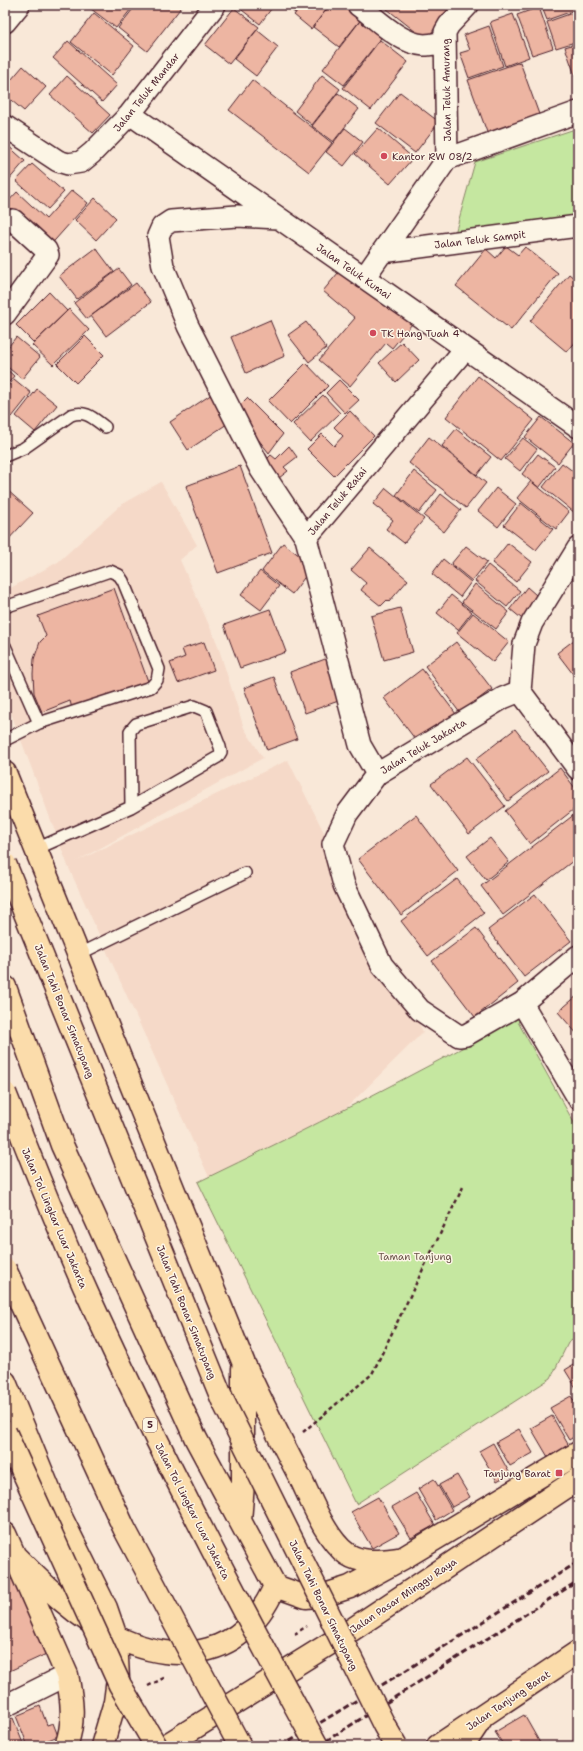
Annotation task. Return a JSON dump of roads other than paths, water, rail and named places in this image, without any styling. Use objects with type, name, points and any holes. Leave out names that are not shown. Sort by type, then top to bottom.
[{"type":"main road","points":[[5,773],[77,955],[244,1364],[320,1518],[334,1541],[355,1558],[376,1561],[405,1557]]},
{"type":"main road","name":"Jalan Tahi Bonar Simatupang","points":[[5,864],[223,1401],[384,1725],[396,1746]]},
{"type":"main road","points":[[5,987],[62,1145],[196,1439],[275,1586],[306,1596],[325,1595],[350,1587],[405,1557],[578,1453]]},
{"type":"main road","name":"Jalan Tol Lingkar Luar Jakarta","points":[[5,1093],[46,1198],[87,1294],[127,1378],[195,1517],[317,1746]]},
{"type":"main road","points":[[5,1269],[124,1528],[240,1746]]},
{"type":"main road","points":[[240,1521],[243,1484],[244,1364]]},
{"type":"main road","points":[[5,1382],[57,1509],[106,1608],[116,1637],[118,1679],[115,1702],[102,1746]]},
{"type":"main road","points":[[5,1432],[120,1685],[156,1746]]},
{"type":"main road","name":"Jalan Pasar Minggu Raya","points":[[164,1746],[343,1635],[578,1479]]},
{"type":"main road","points":[[5,1534],[67,1675],[71,1694],[73,1717],[66,1746]]},
{"type":"main road","points":[[15,1556],[57,1596],[81,1615],[116,1637],[139,1646],[159,1651],[188,1653],[212,1649],[229,1641],[242,1633],[254,1620],[270,1598],[275,1586]]},
{"type":"main road","name":"Jalan Tanjung Barat","points":[[438,1746],[481,1719],[578,1652]]},
{"type":"main road","points":[[463,1746],[481,1719]]},
{"type":"street","points":[[5,22],[19,5]]},
{"type":"street","name":"Jalan Teluk Mandar","points":[[5,126],[58,161],[68,164],[81,162],[92,153],[130,114],[215,5]]},
{"type":"street","points":[[358,5],[401,37],[424,45],[446,42]]},
{"type":"street","name":"Jalan Teluk Amurang","points":[[447,159],[446,32],[449,25],[468,5]]},
{"type":"street","points":[[364,278],[447,159],[578,112]]},
{"type":"street","name":"Jalan Teluk Kumai","points":[[130,114],[578,427]]},
{"type":"street","points":[[279,218],[237,216],[171,221],[162,227],[158,236],[163,266],[191,332],[261,470],[306,538]]},
{"type":"street","points":[[5,314],[48,255],[46,250],[13,220]]},
{"type":"street","name":"Jalan Teluk Sampit","points":[[382,252],[578,226]]},
{"type":"street","name":"Jalan Teluk Ratai","points":[[377,774],[360,745],[306,538],[465,349]]},
{"type":"street","points":[[578,548],[532,623],[524,644],[520,692],[578,768]]},
{"type":"street","name":"Jalan Teluk Jakarta","points":[[520,692],[503,698],[377,774],[347,814],[333,844],[344,886],[382,965],[420,1010],[459,1036],[466,1035],[522,1003],[578,956]]},
{"type":"street","points":[[522,1003],[578,1098]]},
{"type":"street","points":[[5,1706],[67,1675]]},
{"type":"lane","points":[[5,456],[24,448],[71,415],[87,413],[105,426]]},
{"type":"lane","points":[[5,608],[110,571],[115,572],[123,581],[159,669],[157,680],[151,687],[39,723],[5,740]]},
{"type":"lane","points":[[5,646],[39,723]]},
{"type":"lane","points":[[36,849],[132,807],[218,757],[221,752],[220,747],[206,711],[194,706],[136,724],[130,731],[132,807]]},
{"type":"lane","points":[[77,955],[245,873]]},
{"type":"railway","points":[[282,1746],[426,1658],[578,1562]]},
{"type":"railway","points":[[318,1746],[578,1581]]},
{"type":"place","name":"Kantor RW 08/2","points":[[384,156]]},
{"type":"place","name":"TK Hang Tuah 4","points":[[373,333]]},
{"type":"place","name":"Tanjung Barat","points":[[559,1473]]},
{"type":"park label","name":"Taman Tanjung","points":[[415,1256]]}]
